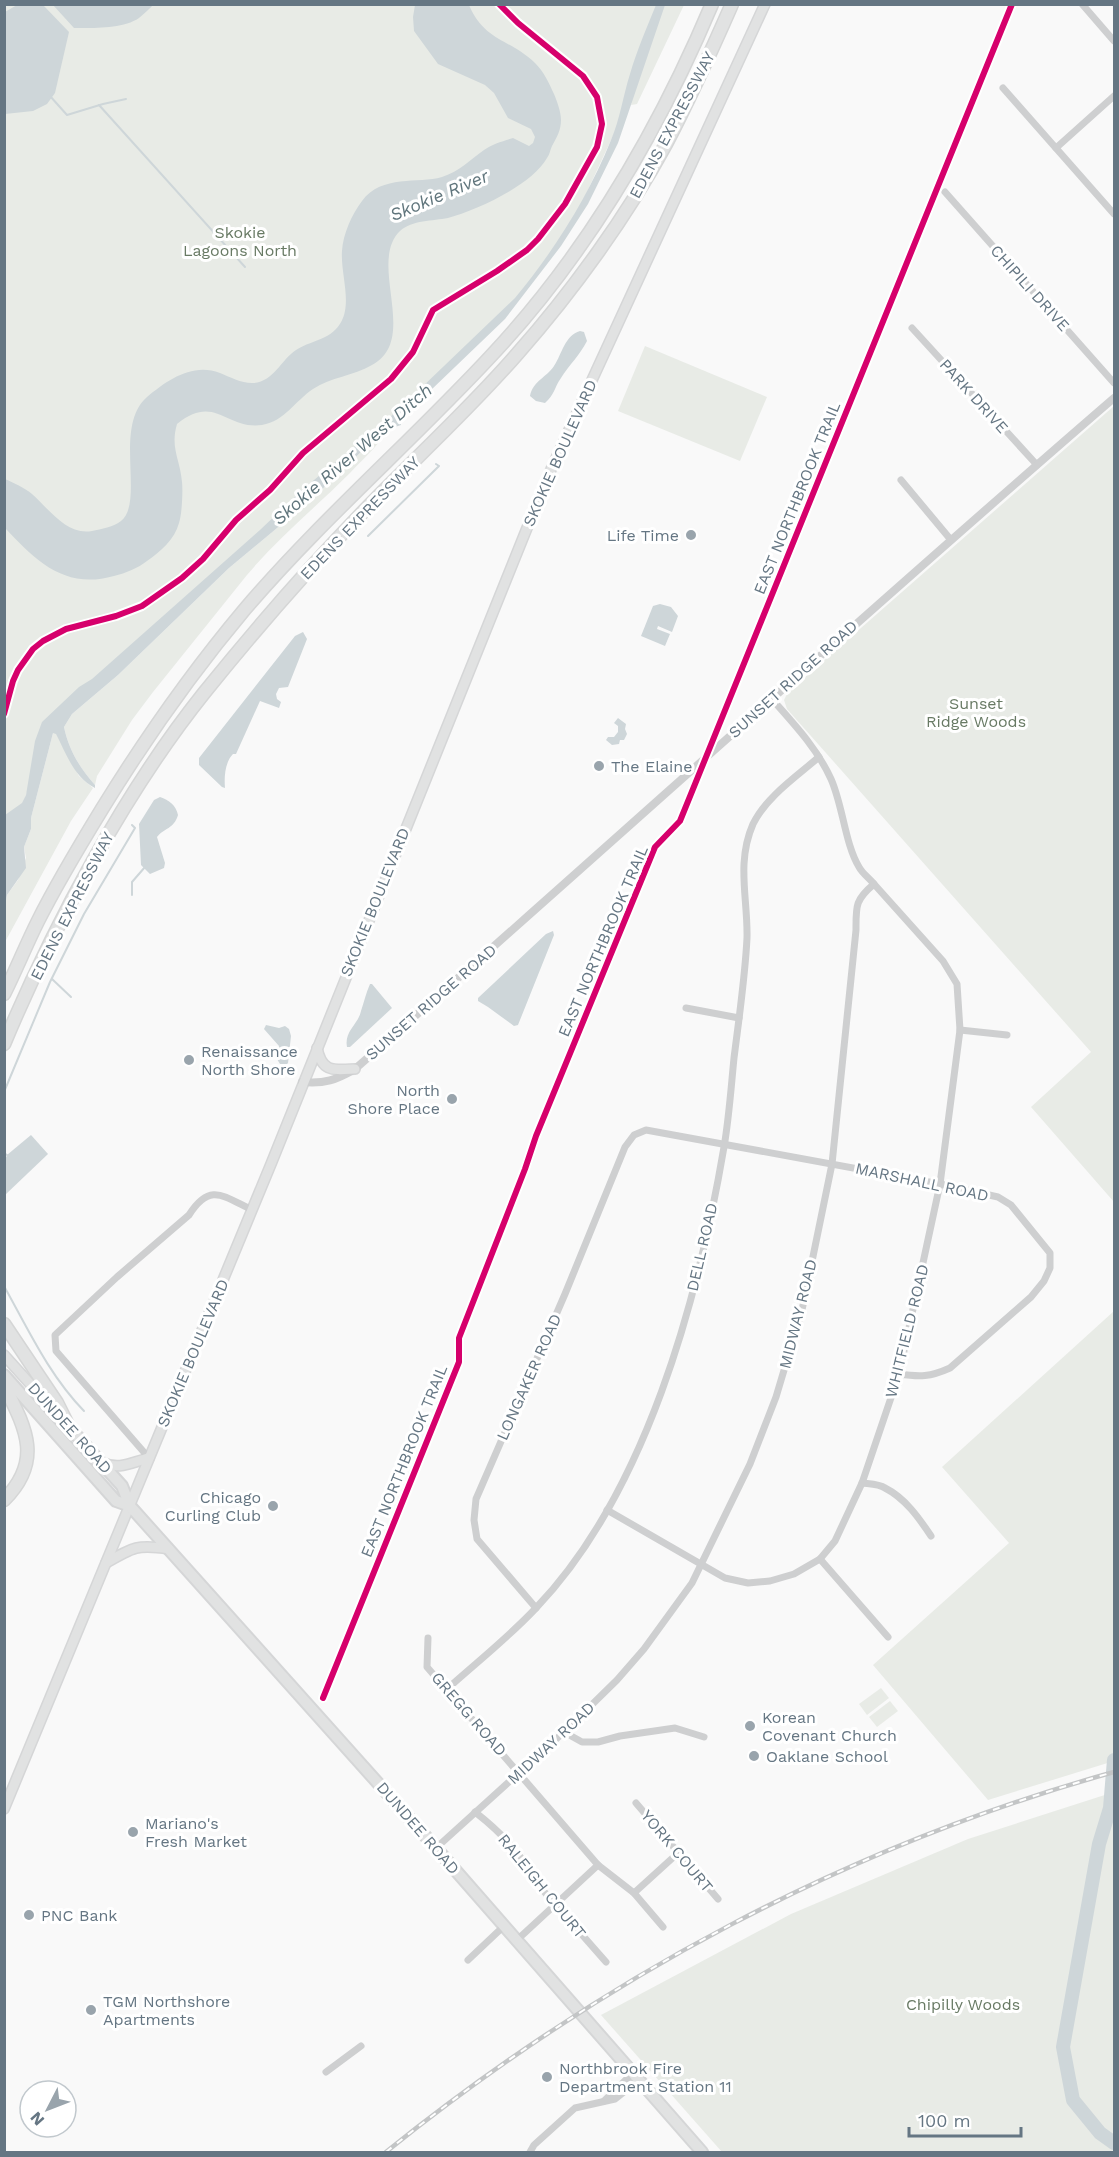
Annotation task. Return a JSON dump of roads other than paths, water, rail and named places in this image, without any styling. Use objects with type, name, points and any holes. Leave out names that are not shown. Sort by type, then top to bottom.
[{"type":"highway","name":"EDENS EXPRESSWAY","points":[[4,994],[39,919],[81,843],[136,754],[182,688],[262,591],[491,356],[544,294],[589,232],[630,167],[664,108],[712,4]]},
{"type":"highway","name":"EDENS EXPRESSWAY","points":[[4,1044],[70,906],[113,826],[160,755],[202,695],[298,582],[369,506],[467,409],[520,352],[563,299],[628,207],[664,147],[699,78],[732,4]]},
{"type":"highway","points":[[4,1324],[57,1403],[69,1427]]},
{"type":"highway","points":[[4,1384],[27,1434],[26,1463],[16,1488],[4,1500]]},
{"type":"main road","name":"SKOKIE BOULEVARD","points":[[4,1809],[252,1210],[550,473],[765,4]]},
{"type":"main road","points":[[317,1046],[321,1062],[328,1068],[355,1069]]},
{"type":"main road","name":"DUNDEE ROAD","points":[[4,1355],[122,1486],[130,1506],[436,1848],[702,2152]]},
{"type":"main road","name":"DUNDEE ROAD","points":[[4,1375],[116,1501],[130,1506]]},
{"type":"main road","points":[[98,1460],[111,1467],[121,1467],[148,1458]]},
{"type":"main road","points":[[106,1563],[135,1547],[169,1549]]},
{"type":"street","points":[[1082,4],[1114,41]]},
{"type":"street","points":[[1003,88],[1114,214]]},
{"type":"street","points":[[1056,148],[1114,96]]},
{"type":"street","name":"CHIPILI DRIVE","points":[[945,192],[1114,384]]},
{"type":"street","name":"PARK DRIVE","points":[[912,328],[1037,465]]},
{"type":"street","name":"SUNSET RIDGE ROAD","points":[[302,1082],[322,1083],[340,1078],[355,1069],[771,698],[1114,398]]},
{"type":"street","points":[[901,480],[951,540]]},
{"type":"street","points":[[771,698],[806,737],[819,757],[831,779],[840,804],[851,850],[859,868],[874,884]]},
{"type":"street","name":"DELL ROAD","points":[[447,1689],[536,1608],[570,1566],[608,1510],[658,1400],[686,1317],[724,1145],[747,936],[742,868],[754,823],[783,788],[819,757]]},
{"type":"street","name":"WHITFIELD ROAD","points":[[608,1510],[725,1578],[748,1583],[770,1581],[794,1574],[820,1559],[835,1541],[862,1484],[899,1374],[940,1184],[960,1030],[957,984],[943,961],[874,884]]},
{"type":"street","name":"MIDWAY ROAD","points":[[436,1848],[564,1732],[617,1680],[644,1649],[692,1583],[750,1464],[776,1397],[802,1310],[832,1164],[856,930],[856,906],[861,895],[874,884]]},
{"type":"street","points":[[686,1008],[739,1018]]},
{"type":"street","points":[[960,1030],[1007,1035]]},
{"type":"street","name":"MARSHALL ROAD","points":[[634,1135],[646,1130],[832,1164],[940,1184],[998,1197],[1011,1204],[1050,1253],[1050,1268],[1044,1281],[1031,1297],[950,1368],[935,1375],[921,1377],[899,1374]]},
{"type":"street","name":"LONGAKER ROAD","points":[[536,1608],[477,1539],[474,1520],[476,1499],[565,1294],[625,1147],[634,1135]]},
{"type":"street","points":[[148,1458],[56,1351],[55,1335],[189,1215],[204,1196],[219,1194],[252,1210]]},
{"type":"street","points":[[862,1484],[884,1486],[917,1515],[931,1536]]},
{"type":"street","points":[[820,1559],[888,1637]]},
{"type":"street","name":"GREGG ROAD","points":[[428,1638],[427,1667],[598,1865],[634,1893],[663,1928]]},
{"type":"street","points":[[564,1732],[582,1742],[598,1742],[620,1736],[675,1728],[704,1737]]},
{"type":"street","name":"YORK COURT","points":[[636,1803],[718,1899]]},
{"type":"street","name":"RALEIGH COURT","points":[[475,1812],[491,1825],[527,1865],[533,1879],[606,1962]]},
{"type":"street","points":[[634,1893],[678,1853]]},
{"type":"street","points":[[517,1940],[598,1865]]},
{"type":"street","points":[[468,1960],[504,1926]]},
{"type":"street","points":[[326,2072],[361,2046]]},
{"type":"street","points":[[530,2152],[534,2145],[569,2113],[581,2106],[615,2099],[636,2077]]},
{"type":"water","points":[[17,5],[43,5],[69,32],[55,93],[47,104],[33,111],[5,114],[5,12]]},
{"type":"water","points":[[53,5],[153,5],[132,22],[108,27],[74,28]]},
{"type":"water","name":"Skokie River","points":[[415,5],[469,5],[482,26],[526,55],[538,66],[554,94],[561,117],[559,130],[547,158],[529,178],[488,203],[448,218],[410,225],[400,231],[391,245],[388,262],[393,320],[392,338],[386,353],[372,365],[320,385],[270,423],[250,425],[211,412],[201,412],[190,415],[177,424],[175,440],[182,482],[181,514],[174,534],[157,554],[132,570],[97,579],[66,576],[53,570],[28,551],[5,528],[5,479],[29,492],[59,520],[74,529],[92,531],[118,523],[128,511],[130,498],[132,426],[137,410],[147,397],[172,379],[190,371],[210,370],[237,380],[254,383],[267,378],[296,350],[325,337],[336,329],[342,320],[346,298],[342,262],[344,238],[355,212],[370,193],[390,183],[448,175],[487,148],[505,140],[513,138],[529,146],[533,143],[535,137],[531,129],[508,118],[494,93],[485,85],[438,64],[414,31]]},
{"type":"water","name":"Skokie River West Ditch","points":[[656,5],[665,5],[618,143],[588,204],[561,246],[505,319],[401,419],[401,425],[392,428],[363,450],[313,498],[229,568],[118,675],[72,714],[64,727],[66,735],[75,758],[95,788],[76,771],[56,734],[53,733],[31,818],[31,829],[24,847],[26,868],[7,895],[5,906],[5,815],[22,803],[26,795],[35,741],[42,722],[79,687],[92,679],[260,530],[302,490],[396,412],[515,298],[569,223],[592,182],[617,124],[636,56]]},
{"type":"water","points":[[580,331],[584,332],[587,341],[584,346],[548,400],[545,403],[536,401],[530,396],[534,387],[554,366],[571,336]]},
{"type":"water","points":[[660,604],[671,607],[678,616],[672,632],[658,626],[657,629],[670,634],[665,646],[641,636],[653,606]]},
{"type":"water","points":[[303,632],[307,639],[288,687],[279,688],[276,694],[277,699],[281,702],[279,708],[260,701],[236,754],[233,754],[228,761],[225,788],[222,787],[199,765],[199,758],[295,636]]},
{"type":"water","points":[[618,718],[626,724],[627,734],[619,744],[612,745],[606,740],[608,737],[614,737],[618,732],[618,726],[614,723]]},
{"type":"water","points":[[160,797],[172,803],[178,815],[174,823],[157,837],[165,863],[164,868],[150,874],[141,865],[139,824],[154,800]]},
{"type":"water","points":[[553,931],[554,935],[518,1025],[514,1026],[478,1001],[478,998],[546,934]]},
{"type":"water","points":[[370,984],[392,1008],[350,1047],[347,1047],[349,1032],[359,1016]]},
{"type":"water","points":[[266,1025],[279,1028],[285,1026],[289,1029],[291,1036],[286,1065],[280,1064],[277,1059],[279,1046],[264,1029]]},
{"type":"water","points":[[31,1135],[48,1154],[5,1195],[7,1155]]},
{"type":"waterway","points":[[50,96],[67,115],[126,99]]},
{"type":"waterway","points":[[99,105],[245,267]]},
{"type":"waterway","points":[[368,536],[439,466],[436,464]]},
{"type":"waterway","points":[[4,1092],[50,982],[84,914],[135,828],[132,825]]},
{"type":"waterway","points":[[132,895],[132,882],[145,867]]},
{"type":"waterway","points":[[52,979],[71,997]]},
{"type":"waterway","points":[[4,1286],[50,1367],[84,1411]]},
{"type":"waterway","points":[[1114,1760],[1110,1808],[1099,1844],[1063,2047],[1073,2100],[1100,2133],[1114,2143]]},
{"type":"railway","points":[[386,2152],[468,2089],[553,2030],[640,1975],[730,1925],[823,1879],[918,1838],[1015,1802],[1114,1772]]},
{"type":"place","name":"Life Time","points":[[691,535]]},
{"type":"place","name":"The Elaine","points":[[599,766]]},
{"type":"place","name":"Renaissance North Shore","points":[[189,1060]]},
{"type":"place","name":"North Shore Place","points":[[452,1099]]},
{"type":"place","name":"Chicago Curling Club","points":[[273,1506]]},
{"type":"place","name":"Korean Covenant Church","points":[[750,1726]]},
{"type":"place","name":"Oaklane School","points":[[754,1756]]},
{"type":"place","name":"Mariano's Fresh Market","points":[[133,1832]]},
{"type":"place","name":"PNC Bank","points":[[29,1915]]},
{"type":"place","name":"TGM Northshore Apartments","points":[[91,2010]]},
{"type":"place","name":"Northbrook Fire Department Station 11","points":[[547,2077]]},
{"type":"park label","name":"Skokie Lagoons North","points":[[240,241]]},
{"type":"park label","name":"Sunset Ridge Woods","points":[[976,712]]},
{"type":"park label","name":"Chipilly Woods","points":[[963,2004]]}]
